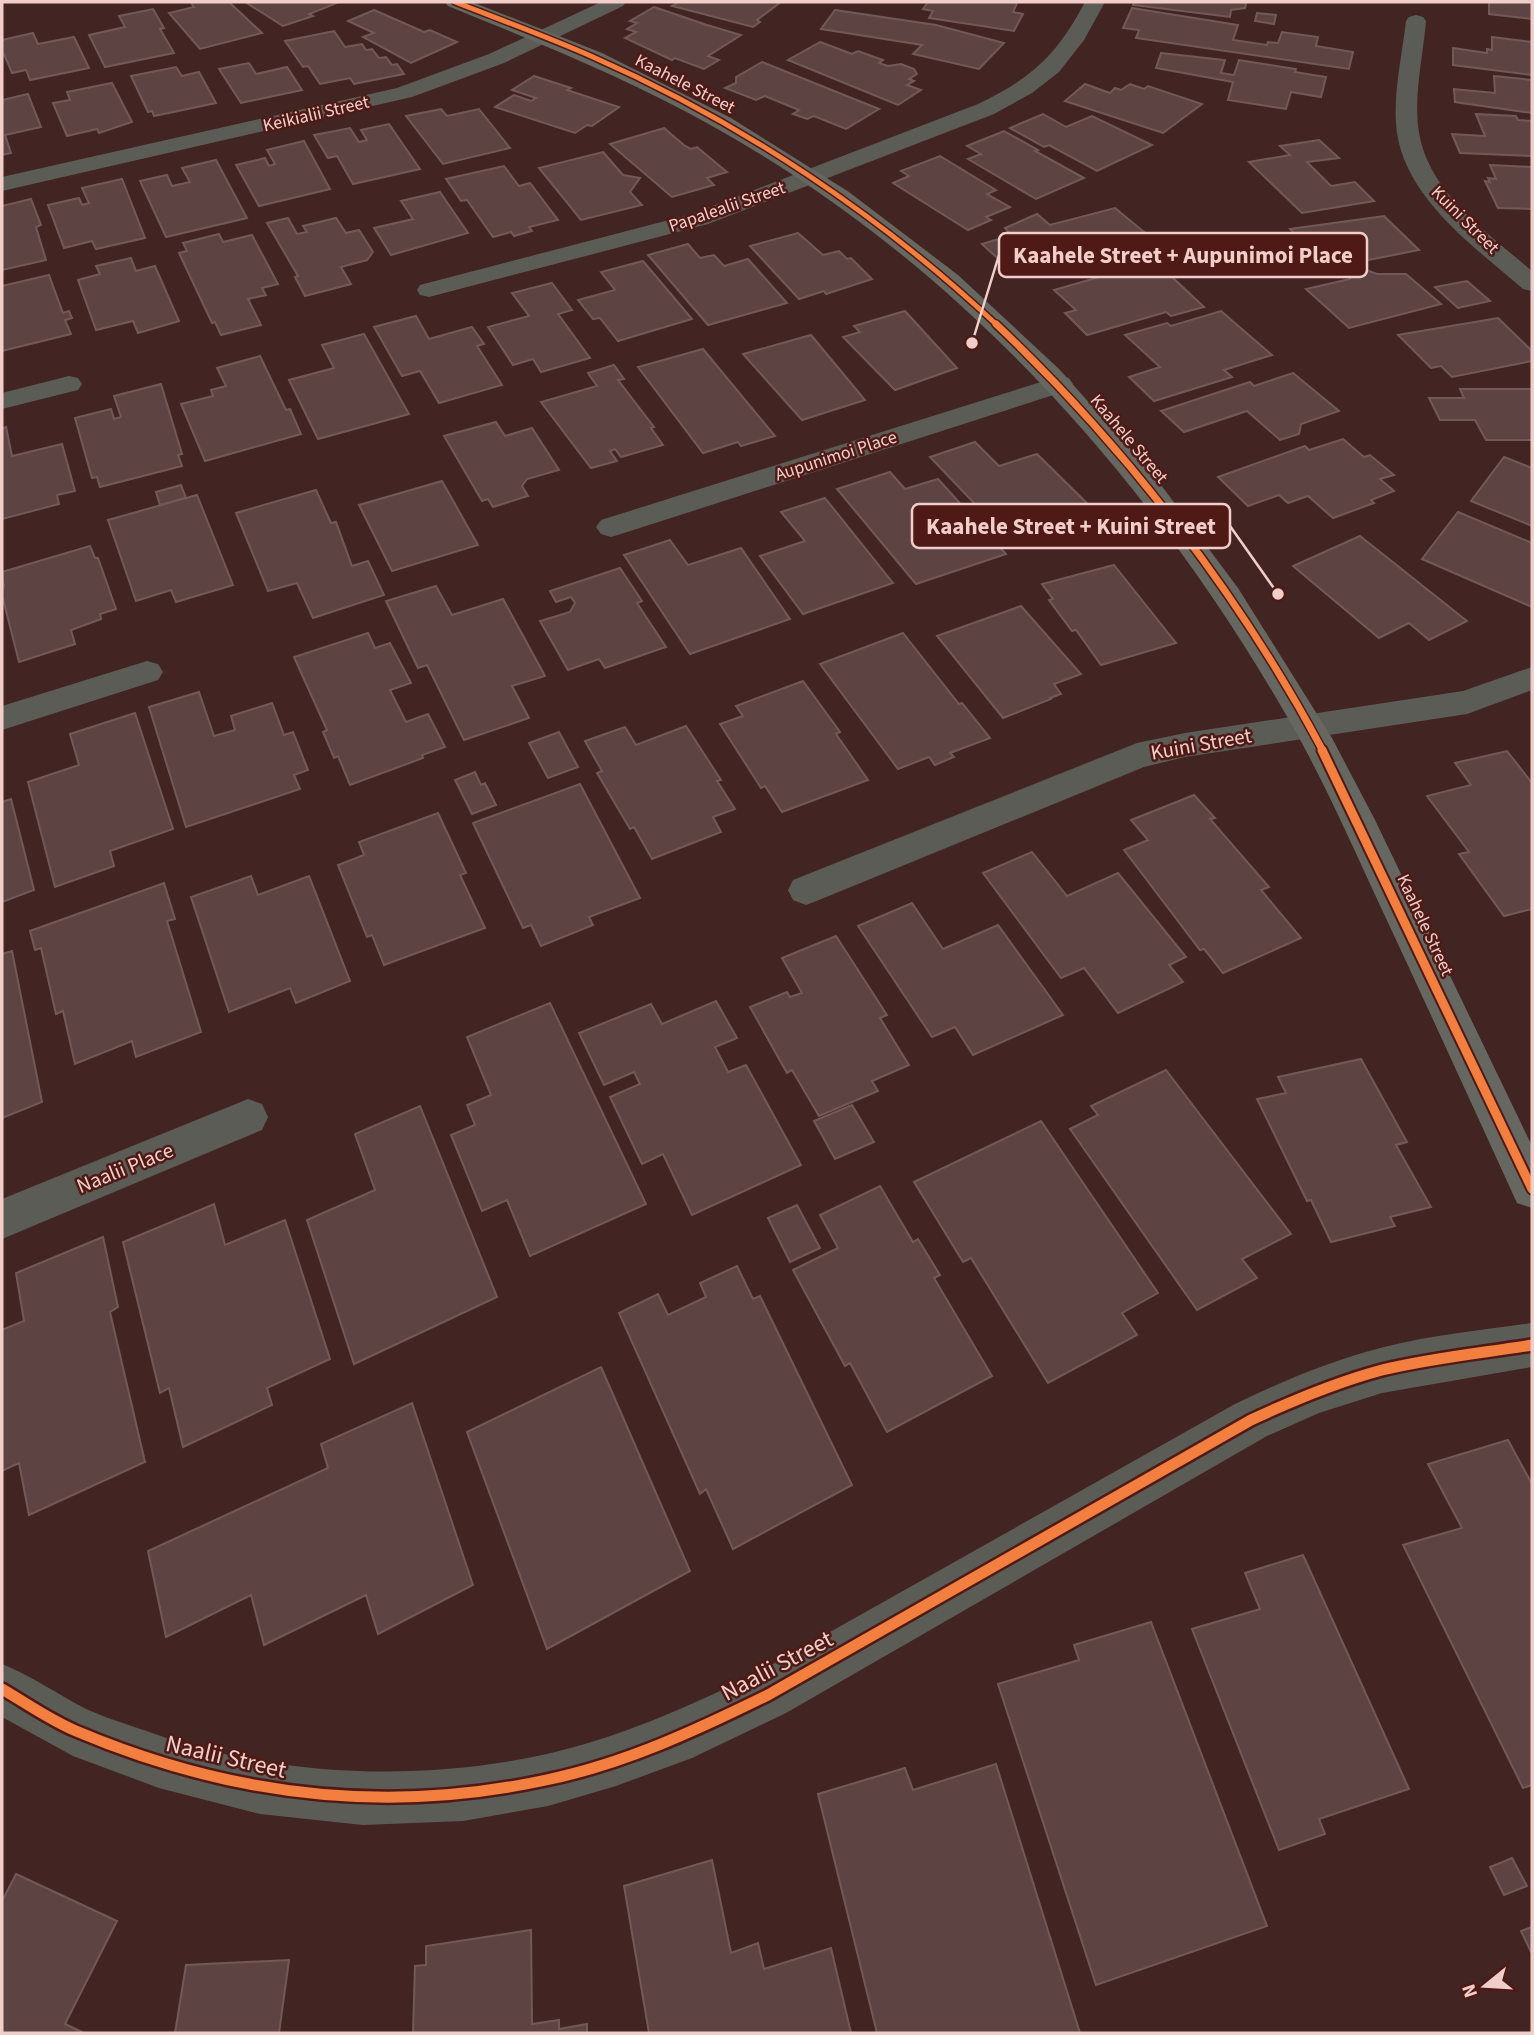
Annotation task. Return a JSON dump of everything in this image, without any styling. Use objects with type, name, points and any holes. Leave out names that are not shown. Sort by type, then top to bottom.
[{"type":"street","name":"Kaahele Street","points":[[455,2],[596,57],[696,106],[814,176],[876,219],[936,268],[995,318],[1060,384],[1140,475],[1199,552],[1263,648],[1310,727],[1378,863],[1532,1189]]},
{"type":"street","name":"Keikialii Street","points":[[2,184],[402,94],[462,76],[616,2]]},
{"type":"street","name":"Papalealii Street","points":[[429,290],[687,223],[986,109],[1051,70],[1070,49],[1095,2]]},
{"type":"street","name":"Kuini Street","points":[[1416,21],[1408,122],[1410,142],[1418,166],[1442,200],[1532,284]]},
{"type":"street","points":[[2,401],[69,384]]},
{"type":"street","name":"Aupunimoi Place","points":[[611,527],[1060,384]]},
{"type":"street","points":[[2,718],[147,672]]},
{"type":"street","name":"Kuini Street","points":[[806,890],[1137,756],[1164,748],[1468,702],[1532,678]]},
{"type":"street","name":"Naalii Place","points":[[2,1219],[248,1117]]},
{"type":"street","name":"Naalii Street","points":[[2,1689],[73,1730],[159,1762],[260,1788],[375,1798],[463,1795],[548,1780],[616,1760],[692,1732],[768,1695],[1251,1420],[1308,1394],[1387,1370],[1532,1345]]},
{"type":"building","points":[[229,2],[262,33],[200,49],[169,13],[194,7],[191,3]]},
{"type":"building","points":[[245,2],[337,3],[309,14],[313,16],[283,26]]},
{"type":"building","points":[[679,2],[781,2],[757,20],[760,22],[753,27],[672,6]]},
{"type":"building","points":[[928,2],[1017,3],[1013,12],[1023,14],[1014,31],[929,18],[933,11],[923,9]]},
{"type":"building","points":[[1134,2],[1246,4],[1245,8],[1231,10],[1230,17],[1133,5]]},
{"type":"building","points":[[1489,2],[1532,2],[1532,19],[1489,14]]},
{"type":"building","points":[[654,7],[741,35],[708,56],[719,60],[704,69],[675,58],[672,60],[625,38],[636,32],[627,29],[637,23],[630,21]]},
{"type":"building","points":[[1132,8],[1238,25],[1233,40],[1267,45],[1268,42],[1278,43],[1282,32],[1318,37],[1316,46],[1353,52],[1349,69],[1136,38],[1139,30],[1123,28]]},
{"type":"building","points":[[153,9],[164,28],[160,29],[174,53],[105,67],[89,35],[125,27],[119,16]]},
{"type":"building","points":[[374,10],[424,32],[430,30],[457,42],[411,63],[363,37],[374,33],[348,21]]},
{"type":"building","points":[[835,10],[936,25],[1004,43],[979,69],[913,54],[922,45],[821,29]]},
{"type":"building","points":[[1257,13],[1276,15],[1274,24],[1255,21]]},
{"type":"building","points":[[334,31],[345,47],[362,44],[366,50],[372,49],[379,58],[386,57],[392,65],[397,64],[404,74],[354,84],[350,78],[320,84],[308,66],[303,67],[285,41]]},
{"type":"building","points":[[33,33],[38,44],[74,37],[89,68],[30,80],[26,70],[12,73],[4,54],[2,55],[2,40]]},
{"type":"building","points":[[1492,37],[1532,42],[1532,75],[1453,65],[1453,48],[1487,53],[1487,49],[1492,50]]},
{"type":"building","points":[[820,42],[852,54],[858,51],[883,60],[879,63],[888,66],[901,64],[914,69],[917,74],[909,79],[914,81],[907,85],[921,90],[898,105],[788,60]]},
{"type":"building","points":[[1161,53],[1225,60],[1221,73],[1234,75],[1239,60],[1326,77],[1321,97],[1291,92],[1286,109],[1228,100],[1233,82],[1156,68]]},
{"type":"building","points":[[762,62],[879,109],[846,129],[814,116],[807,119],[793,114],[799,110],[765,96],[756,100],[725,88],[736,83],[736,77]]},
{"type":"building","points":[[249,63],[256,74],[287,67],[302,90],[241,103],[219,69]]},
{"type":"building","points":[[176,67],[182,76],[199,72],[216,103],[154,116],[152,111],[148,112],[131,76]]},
{"type":"building","points":[[534,76],[619,107],[592,126],[587,125],[575,133],[495,107],[514,95],[531,101],[536,98],[512,90]]},
{"type":"building","points":[[1494,76],[1532,80],[1532,113],[1455,102],[1454,89],[1495,93]]},
{"type":"building","points":[[112,83],[132,122],[99,133],[97,129],[67,136],[53,103],[70,100],[67,92]]},
{"type":"building","points":[[1085,84],[1110,93],[1115,88],[1121,90],[1130,84],[1144,89],[1148,86],[1202,104],[1163,133],[1065,101]]},
{"type":"building","points":[[28,94],[41,127],[5,135],[11,153],[2,155],[2,100]]},
{"type":"building","points":[[441,109],[447,116],[479,109],[510,148],[443,164],[406,116]]},
{"type":"building","points":[[1043,114],[1066,127],[1092,116],[1152,145],[1097,171],[1010,128]]},
{"type":"building","points":[[1476,114],[1516,116],[1518,120],[1532,121],[1532,156],[1460,153],[1452,134],[1485,136]]},
{"type":"building","points":[[389,124],[420,169],[353,184],[337,156],[328,158],[314,135],[350,128],[359,142],[367,140],[361,130]]},
{"type":"building","points":[[664,128],[685,146],[691,149],[697,147],[727,172],[707,178],[714,185],[672,197],[610,144]]},
{"type":"building","points":[[1004,131],[1084,178],[1036,199],[968,159],[981,154],[967,146]]},
{"type":"building","points":[[1319,140],[1339,158],[1307,162],[1331,186],[1355,182],[1374,201],[1302,213],[1249,162],[1290,155],[1280,146]]},
{"type":"building","points":[[304,141],[330,189],[259,206],[236,165],[265,158],[269,166],[275,164],[267,150]]},
{"type":"building","points":[[603,152],[623,175],[640,178],[630,192],[642,205],[581,220],[539,168]]},
{"type":"building","points":[[940,156],[996,190],[987,194],[1010,207],[986,217],[991,220],[968,230],[893,183],[909,176],[901,171]]},
{"type":"building","points":[[216,160],[247,218],[166,237],[140,181],[167,175],[172,186],[190,182],[182,168]]},
{"type":"building","points":[[1490,165],[1532,167],[1532,209],[1498,208],[1485,181],[1490,182],[1488,178],[1496,179]]},
{"type":"building","points":[[504,166],[519,186],[530,183],[558,220],[529,227],[532,231],[514,236],[511,232],[493,237],[467,200],[461,201],[446,179]]},
{"type":"building","points":[[122,179],[145,238],[96,249],[92,241],[64,248],[48,205],[79,198],[82,205],[89,203],[82,188]]},
{"type":"building","points":[[440,192],[468,233],[391,255],[374,228],[413,219],[401,201]]},
{"type":"building","points":[[31,199],[41,225],[36,227],[46,260],[2,270],[2,206]]},
{"type":"building","points":[[1115,208],[1155,241],[1068,269],[1048,257],[1008,268],[982,244],[1012,235],[1005,228],[1037,214],[1050,225]]},
{"type":"building","points":[[1384,216],[1419,250],[1338,266],[1328,256],[1318,258],[1290,229]]},
{"type":"building","points":[[288,218],[297,234],[307,232],[303,226],[336,218],[346,233],[359,230],[373,252],[367,260],[341,267],[351,284],[305,296],[295,277],[298,276],[267,223]]},
{"type":"building","points":[[798,233],[823,255],[839,251],[847,259],[851,258],[872,279],[826,294],[824,291],[799,299],[750,246]]},
{"type":"building","points":[[219,234],[223,242],[252,235],[278,284],[262,288],[266,295],[248,299],[261,325],[221,335],[215,322],[212,323],[179,253],[187,251],[183,243]]},
{"type":"building","points":[[688,244],[700,258],[714,255],[724,266],[748,259],[787,303],[708,325],[648,255]]},
{"type":"building","points":[[131,258],[136,271],[155,266],[179,321],[138,333],[133,321],[96,330],[78,280],[100,274],[96,266]]},
{"type":"building","points":[[643,261],[692,319],[618,341],[600,318],[593,319],[578,300],[615,290],[601,272]]},
{"type":"building","points":[[1155,261],[1204,307],[1171,316],[1166,312],[1087,335],[1065,313],[1076,310],[1054,290]]},
{"type":"building","points":[[1366,270],[1377,274],[1406,274],[1441,304],[1349,328],[1306,289],[1350,279],[1351,273]]},
{"type":"building","points":[[49,275],[63,313],[69,311],[72,318],[65,320],[71,334],[2,351],[2,286]]},
{"type":"building","points":[[1467,281],[1490,301],[1458,308],[1435,287]]},
{"type":"building","points":[[552,283],[572,310],[558,314],[590,358],[541,372],[533,359],[513,365],[488,327],[529,316],[512,293]]},
{"type":"building","points":[[905,311],[957,368],[895,390],[843,337],[860,332],[854,326]]},
{"type":"building","points":[[1221,311],[1272,355],[1224,370],[1232,377],[1154,401],[1129,377],[1160,367],[1125,335],[1167,323],[1171,326]]},
{"type":"building","points":[[416,316],[429,339],[472,327],[484,344],[477,346],[502,385],[439,403],[420,371],[402,376],[374,327]]},
{"type":"building","points":[[1498,318],[1532,351],[1532,361],[1452,377],[1441,366],[1431,368],[1398,335]]},
{"type":"building","points":[[364,334],[409,414],[318,439],[289,380],[334,368],[322,345]]},
{"type":"building","points":[[811,335],[865,400],[802,420],[743,354]]},
{"type":"building","points":[[703,349],[775,436],[741,446],[738,442],[703,453],[638,367]]},
{"type":"building","points":[[260,356],[286,410],[290,409],[301,434],[205,461],[181,404],[213,396],[211,390],[226,386],[217,368]]},
{"type":"building","points":[[614,365],[624,379],[618,380],[654,427],[651,428],[663,445],[621,457],[615,449],[610,451],[617,461],[591,468],[541,402],[597,386],[588,373]]},
{"type":"building","points":[[1293,373],[1339,411],[1301,424],[1299,434],[1280,440],[1247,411],[1184,432],[1161,411],[1250,382],[1254,386]]},
{"type":"building","points":[[161,384],[182,454],[178,455],[182,466],[100,487],[97,477],[92,478],[75,418],[111,409],[114,419],[121,417],[114,396]]},
{"type":"building","points":[[1460,389],[1532,389],[1532,440],[1486,440],[1475,420],[1440,420],[1429,398],[1464,398]]},
{"type":"building","points":[[496,422],[505,436],[532,428],[559,470],[527,479],[522,486],[528,496],[493,507],[488,499],[482,501],[444,436]]},
{"type":"building","points":[[6,427],[12,456],[62,444],[75,491],[57,495],[59,504],[2,519],[2,429]]},
{"type":"building","points":[[1343,439],[1364,457],[1370,455],[1394,475],[1380,479],[1394,491],[1371,500],[1374,503],[1333,518],[1308,496],[1288,503],[1279,495],[1248,506],[1218,477],[1305,446],[1309,450]]},
{"type":"building","points":[[975,442],[999,466],[1037,454],[1099,515],[1015,546],[930,457]]},
{"type":"building","points":[[1504,457],[1532,468],[1532,526],[1471,501]]},
{"type":"building","points":[[890,472],[905,489],[938,479],[1006,554],[916,584],[837,489]]},
{"type":"building","points":[[442,481],[478,545],[392,571],[359,505]]},
{"type":"building","points":[[181,485],[186,498],[160,505],[156,492]]},
{"type":"building","points":[[316,490],[331,523],[336,522],[352,566],[368,561],[384,595],[313,618],[297,583],[268,591],[236,513]]},
{"type":"building","points":[[197,495],[233,585],[176,602],[171,590],[136,601],[108,520]]},
{"type":"building","points":[[825,498],[893,583],[803,614],[760,556],[805,541],[781,512]]},
{"type":"building","points":[[1458,512],[1532,543],[1532,607],[1422,559]]},
{"type":"building","points":[[1360,536],[1467,621],[1429,640],[1409,623],[1379,638],[1293,566]]},
{"type":"building","points":[[670,540],[688,565],[741,548],[790,619],[690,654],[624,555]]},
{"type":"building","points":[[90,546],[95,558],[98,558],[116,609],[100,614],[101,619],[71,630],[75,644],[19,662],[2,595],[2,572]]},
{"type":"building","points":[[1114,565],[1176,643],[1101,665],[1076,630],[1072,631],[1049,600],[1053,599],[1042,584]]},
{"type":"building","points":[[620,568],[642,601],[637,603],[666,647],[605,668],[599,659],[568,670],[540,621],[570,612],[575,603],[571,597],[556,602],[550,591]]},
{"type":"building","points":[[436,586],[452,615],[503,599],[545,676],[512,686],[529,718],[464,740],[427,665],[418,668],[386,601]]},
{"type":"building","points":[[1021,606],[1081,674],[1054,684],[1061,694],[1003,718],[937,636]]},
{"type":"building","points":[[368,633],[375,648],[390,643],[411,683],[390,690],[406,722],[428,714],[445,747],[350,785],[338,756],[334,758],[323,732],[327,730],[294,657]]},
{"type":"building","points":[[903,633],[959,704],[962,703],[990,738],[950,753],[954,757],[935,765],[929,757],[898,769],[820,664]]},
{"type":"building","points":[[803,681],[840,732],[836,734],[868,780],[782,812],[765,786],[761,788],[720,724],[743,716],[736,706]]},
{"type":"building","points":[[199,692],[214,736],[235,730],[231,716],[272,703],[284,735],[293,732],[308,770],[294,775],[300,789],[186,827],[149,707]]},
{"type":"building","points":[[135,713],[173,829],[110,851],[114,866],[55,887],[28,782],[79,765],[70,734]]},
{"type":"building","points":[[686,726],[721,780],[717,781],[735,809],[713,817],[721,832],[652,859],[634,827],[630,829],[597,773],[602,771],[585,741],[625,727],[636,745]]},
{"type":"building","points":[[559,732],[578,767],[548,778],[529,743]]},
{"type":"building","points":[[1507,751],[1532,783],[1532,909],[1504,916],[1459,854],[1469,852],[1427,796],[1471,785],[1455,763]]},
{"type":"building","points":[[475,772],[481,785],[485,783],[496,805],[472,814],[455,780]]},
{"type":"building","points":[[580,784],[640,898],[589,917],[593,925],[541,946],[531,925],[523,928],[473,823]]},
{"type":"building","points":[[1194,795],[1215,818],[1210,819],[1269,887],[1261,890],[1301,938],[1223,973],[1204,949],[1200,950],[1124,850],[1148,840],[1131,820]]},
{"type":"building","points":[[11,799],[34,890],[2,902],[2,802]]},
{"type":"building","points":[[438,813],[466,873],[460,875],[485,928],[384,965],[372,935],[367,937],[338,865],[364,855],[359,842]]},
{"type":"building","points":[[1032,852],[1067,896],[1118,873],[1186,957],[1169,965],[1183,982],[1118,1013],[1084,968],[1061,978],[983,873]]},
{"type":"building","points":[[251,876],[258,895],[309,876],[350,981],[296,1003],[290,988],[229,1012],[191,897]]},
{"type":"building","points":[[164,883],[175,919],[167,921],[201,1032],[136,1057],[132,1041],[75,1064],[63,1011],[56,1014],[41,948],[35,950],[30,931]]},
{"type":"building","points":[[912,903],[943,949],[998,925],[1063,1015],[973,1055],[955,1027],[932,1037],[858,926]]},
{"type":"building","points":[[836,936],[887,1015],[880,1018],[909,1065],[872,1081],[878,1091],[819,1116],[792,1070],[787,1073],[750,1007],[787,992],[790,997],[802,993],[782,958]]},
{"type":"building","points":[[12,951],[42,1102],[2,1118],[2,954]]},
{"type":"building","points":[[716,1001],[737,1038],[715,1047],[728,1072],[746,1065],[801,1165],[692,1215],[663,1154],[642,1164],[610,1097],[640,1084],[634,1072],[604,1085],[579,1033],[651,1004],[662,1024]]},
{"type":"building","points":[[550,1003],[646,1204],[530,1256],[507,1200],[482,1211],[451,1135],[475,1125],[467,1105],[491,1095],[467,1037]]},
{"type":"building","points":[[1361,1059],[1407,1142],[1396,1145],[1431,1207],[1390,1217],[1395,1226],[1331,1242],[1311,1200],[1307,1201],[1257,1099],[1286,1093],[1278,1077]]},
{"type":"building","points":[[1166,1070],[1291,1234],[1242,1259],[1257,1278],[1197,1310],[1070,1129],[1098,1115],[1091,1106]]},
{"type":"building","points":[[852,1105],[874,1142],[835,1159],[814,1121]]},
{"type":"building","points":[[420,1106],[497,1297],[354,1364],[307,1220],[375,1190],[355,1134]]},
{"type":"building","points":[[1041,1121],[1158,1293],[1122,1313],[1137,1335],[1048,1383],[971,1258],[963,1262],[914,1182]]},
{"type":"building","points":[[880,1186],[913,1242],[918,1239],[940,1275],[934,1278],[992,1376],[887,1432],[850,1363],[845,1366],[793,1270],[838,1248],[820,1215]]},
{"type":"building","points":[[214,1204],[225,1245],[285,1220],[330,1359],[267,1388],[272,1405],[183,1447],[169,1388],[160,1393],[123,1242]]},
{"type":"building","points":[[797,1205],[820,1248],[790,1262],[768,1218]]},
{"type":"building","points":[[103,1237],[118,1307],[110,1312],[145,1462],[29,1515],[19,1463],[2,1471],[2,1330],[24,1321],[16,1273]]},
{"type":"building","points":[[737,1266],[753,1299],[760,1296],[852,1485],[733,1549],[706,1489],[700,1494],[619,1313],[658,1294],[668,1315],[706,1297],[700,1283]]},
{"type":"building","points":[[601,1367],[690,1571],[547,1649],[467,1432]]},
{"type":"building","points":[[412,1403],[473,1585],[378,1634],[366,1595],[264,1645],[251,1595],[166,1637],[148,1551],[328,1468],[321,1444]]},
{"type":"building","points":[[1508,1440],[1532,1484],[1532,1785],[1523,1788],[1403,1545],[1462,1528],[1428,1464]]},
{"type":"building","points":[[1303,1555],[1409,1789],[1319,1819],[1325,1834],[1279,1850],[1192,1629],[1260,1609],[1245,1573]]},
{"type":"building","points":[[1151,1622],[1267,1926],[1096,1985],[998,1684],[1079,1660],[1074,1645]]},
{"type":"building","points":[[996,1764],[1080,2033],[877,2033],[818,1794],[905,1768],[913,1790]]},
{"type":"building","points":[[1512,1858],[1527,1886],[1504,1895],[1490,1867]]},
{"type":"building","points":[[712,1860],[731,1953],[758,1943],[764,1969],[831,1948],[851,2033],[649,2033],[624,1886]]},
{"type":"building","points":[[16,1874],[117,1921],[65,2024],[84,2033],[2,2033],[2,1901]]},
{"type":"building","points":[[1532,1927],[1532,1954],[1521,1931]]},
{"type":"building","points":[[531,1930],[532,2024],[559,2020],[559,2029],[587,2024],[587,2033],[413,2033],[415,1966],[426,1965],[426,1946]]},
{"type":"building","points":[[289,1960],[279,2033],[175,2033],[186,1965]]},
{"type":"cycle path","points":[[455,2],[595,58],[723,123],[841,197],[950,281],[1050,375],[1142,480],[1227,596],[1307,723],[1357,820],[1532,1189]]},
{"type":"cycle path","points":[[2,1689],[73,1730],[159,1762],[260,1788],[363,1798],[463,1795],[548,1780],[616,1760],[692,1732],[768,1695],[1251,1420],[1305,1396],[1382,1370],[1532,1345]]},
{"type":"place","name":"Kaahele Street + Aupunimoi Place","points":[[972,343]]},
{"type":"place","name":"Kaahele Street + Kuini Street","points":[[1278,594]]}]
